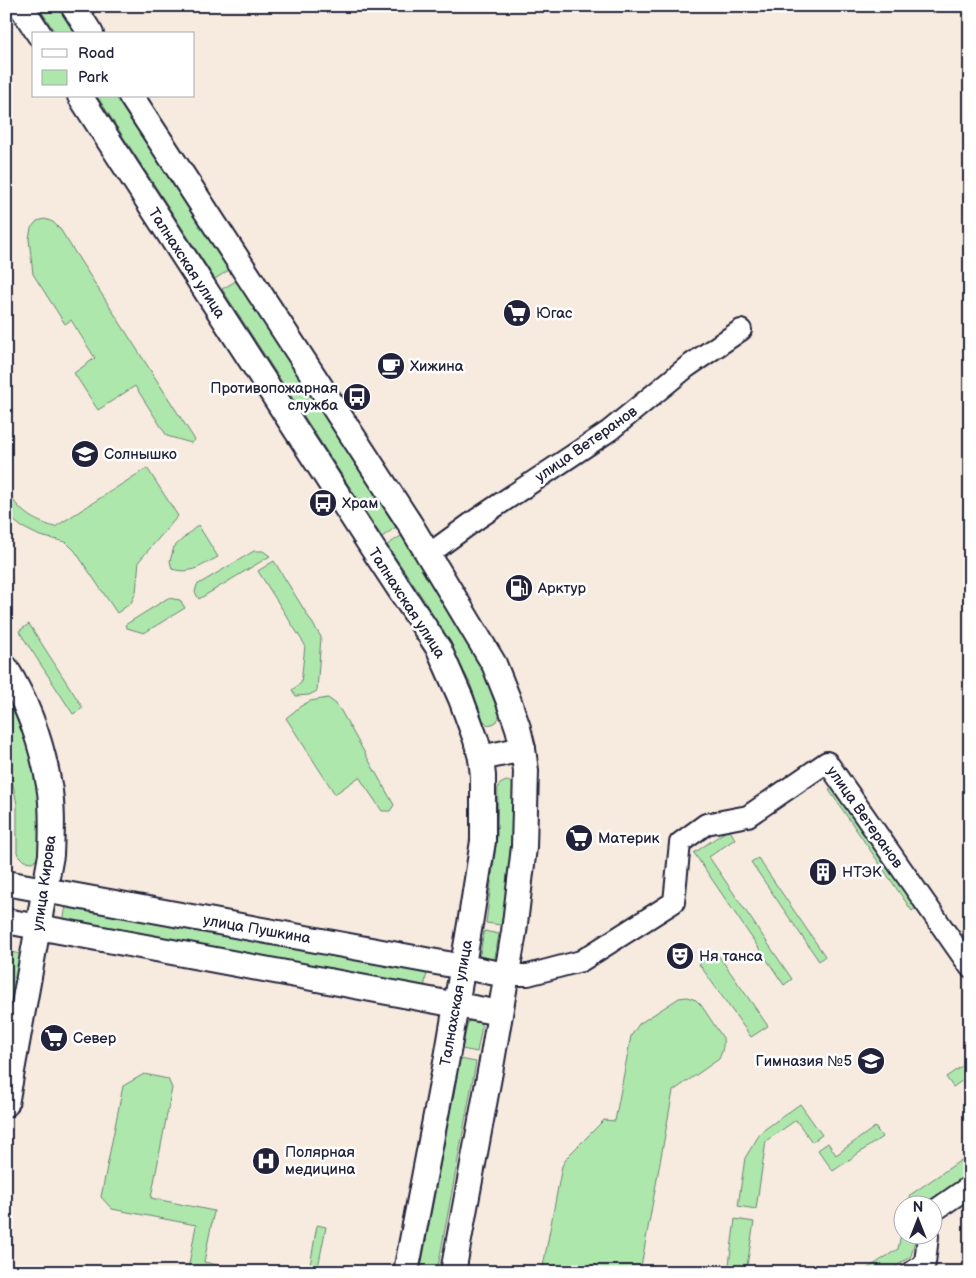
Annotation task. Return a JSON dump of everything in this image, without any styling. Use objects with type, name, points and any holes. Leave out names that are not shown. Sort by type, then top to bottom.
[{"type":"street","points":[[21,6],[38,32]]},
{"type":"street","points":[[73,6],[90,32]]},
{"type":"street","name":"Талнахская улица","points":[[81,98],[439,649],[461,699],[481,758],[483,776],[483,841],[463,966],[406,1272]]},
{"type":"street","points":[[132,98],[429,554],[494,664],[523,748],[526,771],[524,847],[514,932],[453,1272]]},
{"type":"street","name":"улица Ветеранов","points":[[429,554],[477,519],[609,431],[687,367],[741,330]]},
{"type":"street","name":"улица Кирова","points":[[6,668],[26,707],[41,747],[49,786],[52,830],[52,854],[6,1104]]},
{"type":"street","points":[[481,758],[523,748]]},
{"type":"street","name":"улица Ветеранов","points":[[507,975],[528,975],[582,960],[674,902],[680,843],[706,824],[748,816],[827,762],[970,968]]},
{"type":"street","name":"улица Пушкина","points":[[6,883],[507,975]]},
{"type":"street","points":[[6,922],[500,1013]]},
{"type":"street","points":[[944,1204],[970,1186]]},
{"type":"street","points":[[912,1272],[925,1263],[927,1246]]},
{"type":"green space","points":[[38,6],[58,6],[75,32],[55,32]]},
{"type":"green space","points":[[98,98],[118,98],[229,270],[215,279]]},
{"type":"green space","points":[[45,219],[53,222],[60,229],[195,440],[191,443],[167,436],[135,386],[98,410],[74,373],[95,358],[71,320],[65,324],[33,274],[29,239],[31,228],[37,221]]},
{"type":"green space","points":[[236,281],[396,527],[382,537],[222,289]]},
{"type":"green space","points":[[147,468],[178,516],[139,561],[136,592],[131,603],[117,613],[75,551],[66,542],[40,536],[22,527],[9,517],[6,513],[6,490],[21,510],[39,521],[55,527]]},
{"type":"green space","points":[[198,525],[218,557],[191,570],[179,571],[172,569],[170,561],[174,547]]},
{"type":"green space","points":[[401,536],[436,589],[481,667],[499,715],[495,723],[488,725],[483,720],[470,683],[446,638],[422,597],[387,545]]},
{"type":"green space","points":[[254,551],[263,551],[270,556],[199,599],[195,592],[197,585]]},
{"type":"green space","points":[[274,561],[321,637],[317,691],[309,695],[296,696],[292,690],[301,683],[305,645],[258,571]]},
{"type":"green space","points":[[168,598],[180,600],[185,608],[144,633],[127,628],[125,625]]},
{"type":"green space","points":[[29,624],[83,708],[73,714],[19,631]]},
{"type":"green space","points":[[6,696],[28,747],[39,799],[40,852],[36,860],[32,862],[24,861],[17,852],[17,804],[6,751]]},
{"type":"green space","points":[[328,698],[341,711],[394,805],[390,811],[382,811],[359,777],[335,794],[286,718],[310,701]]},
{"type":"green space","points":[[506,781],[513,784],[515,792],[507,889],[501,925],[486,923],[497,837],[498,787]]},
{"type":"green space","points":[[836,786],[918,906],[912,911],[829,790]]},
{"type":"green space","points":[[729,829],[735,839],[709,857],[792,979],[784,985],[694,853]]},
{"type":"green space","points":[[758,858],[825,956],[819,961],[751,862]]},
{"type":"green space","points":[[66,906],[427,972],[424,988],[63,922]]},
{"type":"green space","points":[[484,931],[499,934],[494,962],[479,959]]},
{"type":"green space","points":[[6,951],[21,954],[6,1033]]},
{"type":"green space","points":[[716,952],[768,1026],[751,1037],[699,964]]},
{"type":"green space","points":[[687,997],[696,1000],[701,1005],[723,1038],[723,1046],[719,1059],[673,1091],[640,1272],[542,1272],[562,1166],[568,1156],[604,1120],[615,1121],[631,1036],[639,1024],[679,998]]},
{"type":"green space","points":[[473,1019],[479,1021],[482,1026],[477,1052],[462,1049],[468,1022]]},
{"type":"green space","points":[[460,1059],[476,1062],[437,1272],[420,1272]]},
{"type":"green space","points":[[965,1064],[970,1070],[970,1090],[963,1080],[953,1087],[946,1077]]},
{"type":"green space","points":[[144,1074],[168,1079],[172,1088],[151,1198],[214,1211],[204,1262],[249,1272],[199,1272],[188,1270],[196,1225],[112,1209],[101,1197],[123,1086]]},
{"type":"green space","points":[[800,1104],[822,1135],[812,1142],[796,1120],[766,1141],[756,1209],[738,1206],[745,1158],[761,1132]]},
{"type":"green space","points":[[875,1127],[882,1137],[833,1171],[818,1150],[828,1143],[836,1155]]},
{"type":"green space","points":[[970,1154],[970,1173],[936,1196],[910,1195]]},
{"type":"green space","points":[[735,1219],[754,1222],[746,1272],[728,1272]]},
{"type":"green space","points":[[317,1225],[326,1227],[317,1272],[309,1272]]},
{"type":"green space","points":[[899,1246],[914,1246],[911,1256],[888,1272],[866,1272],[865,1270],[898,1249]]},
{"type":"place","name":"Югас","points":[[517,313]]},
{"type":"place","name":"Хижина","points":[[391,366]]},
{"type":"place","name":"Противопожарная служба","points":[[357,397]]},
{"type":"place","name":"Солнышко","points":[[85,454]]},
{"type":"place","name":"Храм","points":[[323,503]]},
{"type":"place","name":"Арктур","points":[[519,588]]},
{"type":"place","name":"Материк","points":[[579,838]]},
{"type":"place","name":"НТЭК","points":[[823,872]]},
{"type":"place","name":"Ня танса","points":[[680,956]]},
{"type":"place","name":"Север","points":[[54,1038]]},
{"type":"place","name":"Гимназия №5","points":[[871,1061]]},
{"type":"place","name":"Полярная медицина","points":[[266,1161]]}]
